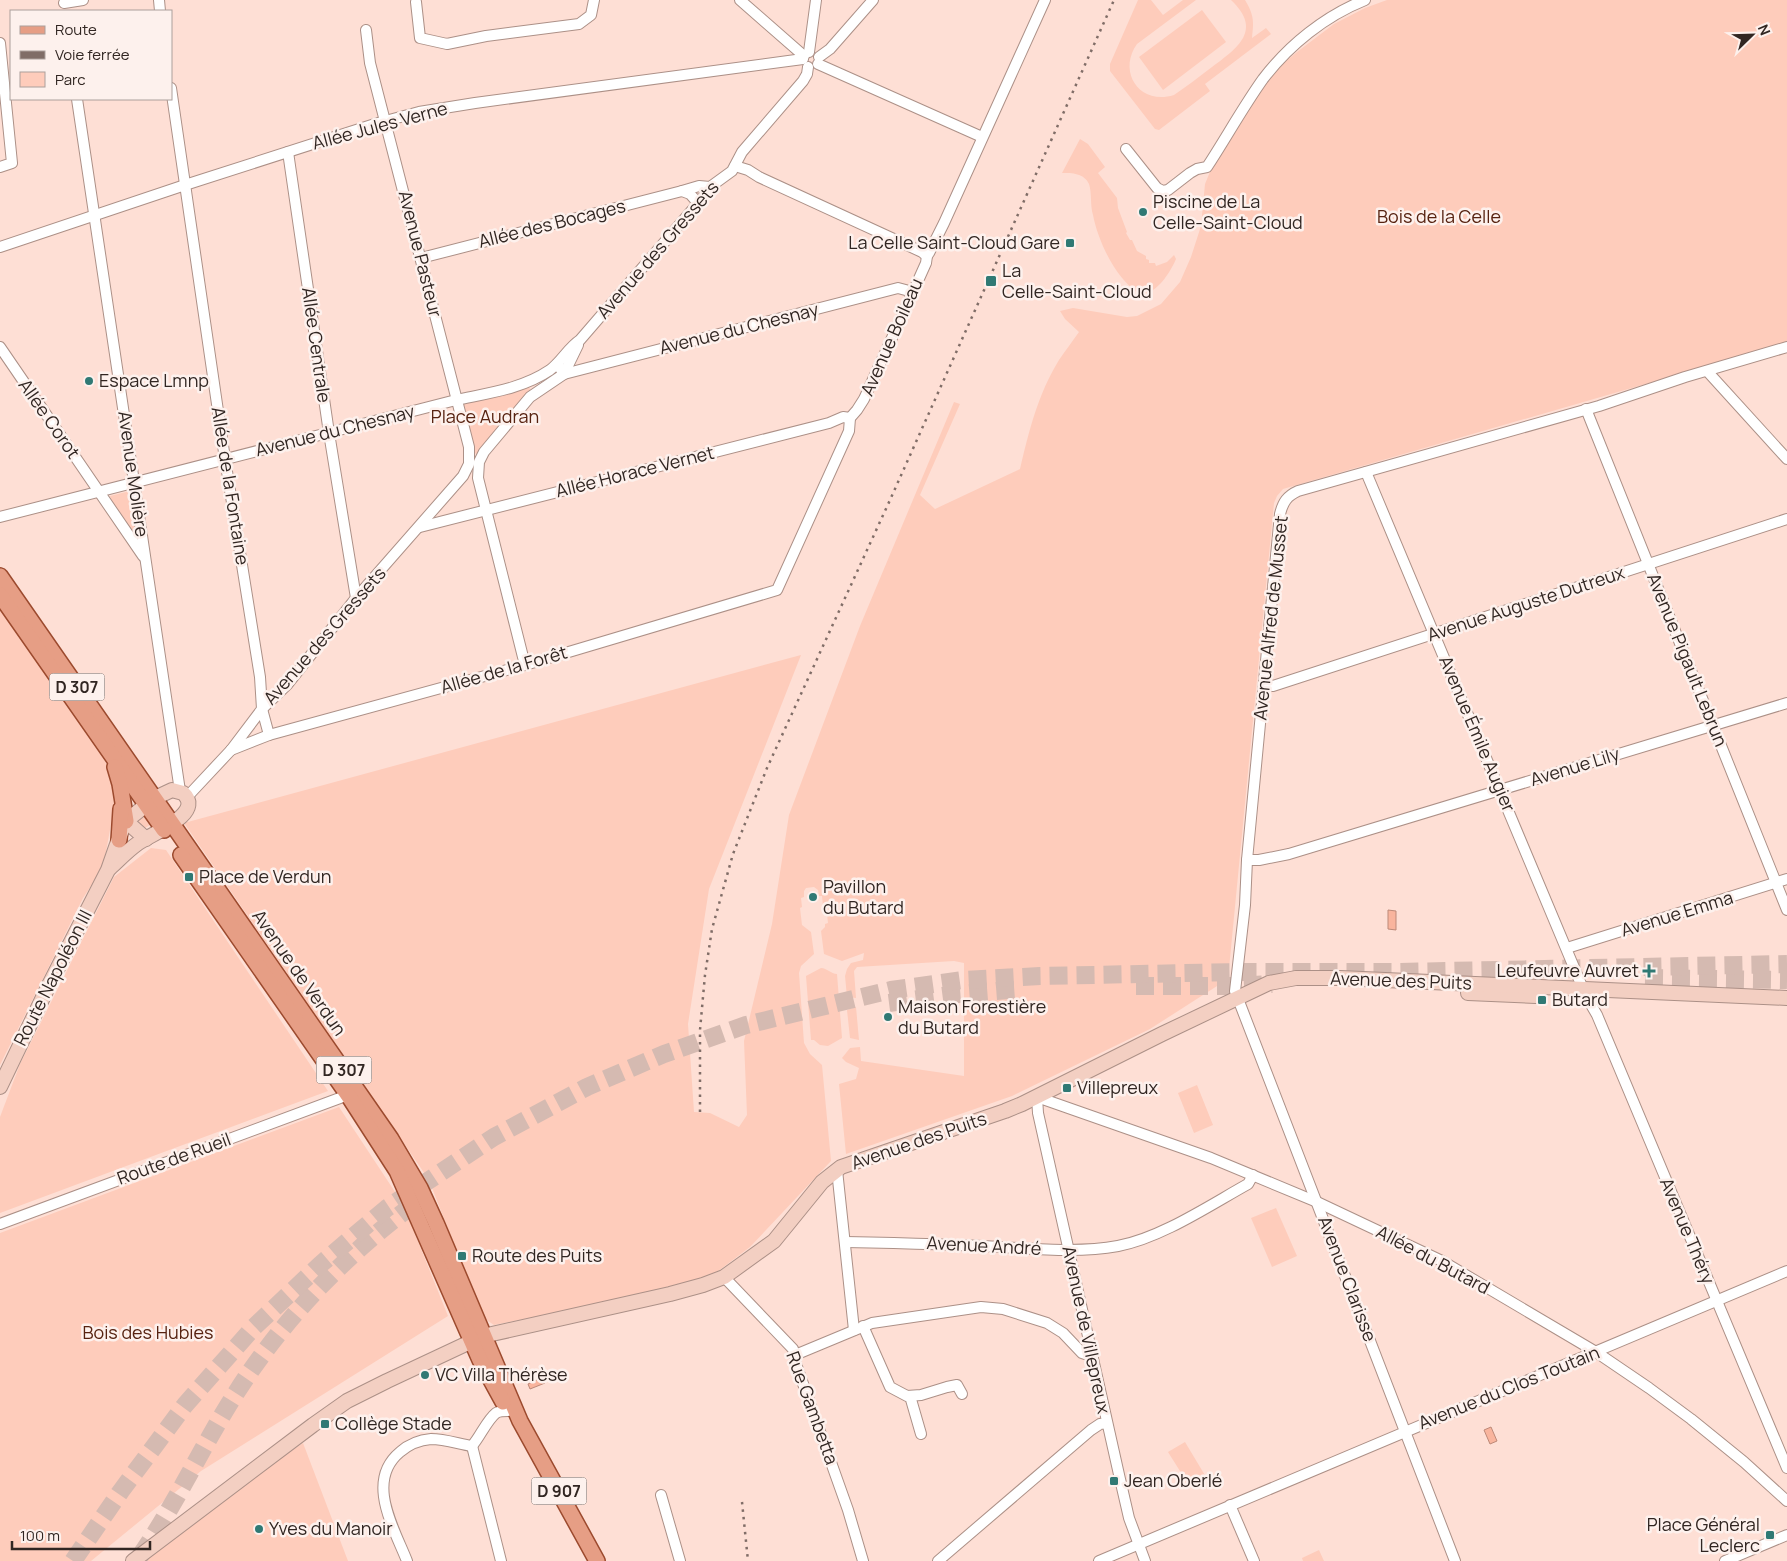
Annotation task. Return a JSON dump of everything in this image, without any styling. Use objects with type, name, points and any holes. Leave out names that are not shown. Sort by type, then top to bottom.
[{"type":"main road","name":"Avenue de Verdun","points":[[0,576],[150,802],[391,1139],[420,1188],[477,1316],[478,1338]]},
{"type":"main road","name":"Avenue de Verdun","points":[[0,595],[112,756],[150,802]]},
{"type":"main road","points":[[112,756],[126,821]]},
{"type":"main road","points":[[119,840],[121,792]]},
{"type":"main road","name":"Avenue de Verdun","points":[[167,826],[397,1171],[478,1338]]},
{"type":"main road","name":"D 907","points":[[478,1338],[494,1388],[508,1410],[520,1421]]},
{"type":"main road","name":"D 907","points":[[478,1338],[520,1421],[598,1561]]},
{"type":"street","points":[[64,5],[83,0]]},
{"type":"street","points":[[416,2],[420,38],[447,44],[486,36],[579,24],[591,15],[594,0]]},
{"type":"street","points":[[741,0],[810,59],[982,137]]},
{"type":"street","points":[[810,59],[816,0]]},
{"type":"street","name":"Avenue des Gressets","points":[[564,374],[580,340],[710,187],[731,172],[742,152],[803,81],[810,59],[830,49],[873,0]]},
{"type":"street","name":"Avenue Boileau","points":[[777,590],[849,430],[850,418],[862,404],[926,263],[927,256],[1045,0]]},
{"type":"street","points":[[1126,149],[1157,188],[1162,191],[1168,190],[1197,169],[1207,167],[1264,79],[1294,46],[1331,17],[1365,0]]},
{"type":"street","name":"Avenue Pasteur","points":[[366,30],[370,62],[470,456],[467,470],[463,476]]},
{"type":"street","points":[[0,43],[4,127],[12,163],[0,167]]},
{"type":"street","name":"Allée Jules Verne","points":[[0,247],[185,184],[419,112],[475,102],[810,59]]},
{"type":"street","name":"Allée de la Fontaine","points":[[172,95],[225,459],[260,677],[262,709],[269,735]]},
{"type":"street","name":"Avenue Molière","points":[[77,100],[145,558],[184,794]]},
{"type":"street","name":"Allée Centrale","points":[[288,152],[329,433],[356,598]]},
{"type":"street","points":[[735,166],[927,256]]},
{"type":"street","name":"Allée des Bocages","points":[[421,258],[699,186],[710,187]]},
{"type":"street","points":[[682,191],[690,194],[698,203]]},
{"type":"street","name":"Avenue du Chesnay","points":[[564,374],[898,288],[913,292]]},
{"type":"street","name":"Avenue des Gressets","points":[[553,367],[580,340]]},
{"type":"street","name":"Allée Corot","points":[[0,347],[145,558]]},
{"type":"street","name":"Avenue Alfred de Musset","points":[[1237,997],[1235,987],[1245,905],[1247,860],[1280,514],[1285,500],[1298,491],[1586,409],[1707,370],[1787,347]]},
{"type":"street","points":[[525,665],[478,478],[479,462],[484,452],[530,397],[564,374],[553,367]]},
{"type":"street","name":"Avenue du Chesnay","points":[[0,517],[526,383],[553,367]]},
{"type":"street","points":[[1707,370],[1787,459]]},
{"type":"street","points":[[526,383],[530,389],[530,397]]},
{"type":"street","name":"Avenue Pigault Lebrun","points":[[1586,409],[1787,910]]},
{"type":"street","name":"Allée Horace Vernet","points":[[420,527],[843,418],[850,418]]},
{"type":"street","name":"Avenue Émile Augier","points":[[1366,472],[1584,992]]},
{"type":"street","name":"Avenue des Gressets","points":[[184,794],[231,750],[262,709],[286,685],[356,598],[463,476]]},
{"type":"street","name":"Avenue Auguste Dutreux","points":[[1264,685],[1273,686],[1787,519]]},
{"type":"street","name":"Allée de la Forêt","points":[[231,750],[269,735],[525,665],[777,590]]},
{"type":"street","name":"Avenue Lily","points":[[1247,860],[1258,860],[1289,854],[1787,703]]},
{"type":"street","points":[[146,839],[126,821],[150,802],[172,790],[184,794],[189,806],[184,815],[167,826]]},
{"type":"street","name":"Route Napoléon III","points":[[0,1087],[48,987],[108,870],[126,821]]},
{"type":"street","name":"Route Napoléon III","points":[[108,870],[136,844],[167,826]]},
{"type":"street","name":"Avenue Emma","points":[[1567,948],[1787,879]]},
{"type":"street","name":"Avenue des Puits","points":[[133,1561],[347,1400],[478,1338],[670,1294],[724,1277],[774,1241],[809,1196],[827,1177],[848,1164],[1005,1111],[1268,983],[1279,980],[1311,978],[1724,999],[1787,1006]]},
{"type":"street","name":"Avenue Théry","points":[[1584,992],[1597,1015],[1787,1468]]},
{"type":"street","name":"Avenue Clarisse","points":[[1237,997],[1455,1561]]},
{"type":"street","name":"Avenue des Puits","points":[[1724,999],[1787,998]]},
{"type":"street","name":"Route de Rueil","points":[[0,1224],[348,1095]]},
{"type":"street","name":"Allée du Butard","points":[[1037,1097],[1203,1155],[1253,1175],[1317,1202],[1442,1261],[1596,1352],[1691,1419],[1744,1462],[1787,1501]]},
{"type":"street","name":"Avenue de Villepreux","points":[[1037,1097],[1038,1113],[1091,1356],[1129,1518],[1145,1561]]},
{"type":"street","points":[[838,1170],[845,1242],[859,1328],[890,1387],[910,1396],[957,1386],[962,1394]]},
{"type":"street","name":"Avenue André","points":[[845,1242],[924,1243],[1068,1250],[1118,1246],[1151,1236],[1248,1184],[1253,1175]]},
{"type":"street","name":"Avenue du Clos Toutain","points":[[1099,1561],[1787,1271]]},
{"type":"street","name":"Rue Gambetta","points":[[724,1277],[793,1349],[796,1364],[851,1519],[863,1561]]},
{"type":"street","points":[[795,1355],[872,1323],[981,1307],[1003,1309],[1046,1322],[1063,1333],[1082,1354],[1091,1356]]},
{"type":"street","points":[[910,1396],[921,1434]]},
{"type":"street","points":[[472,1446],[479,1439],[494,1415],[498,1411],[508,1410]]},
{"type":"street","points":[[938,1561],[1091,1430],[1100,1424],[1107,1423]]},
{"type":"street","points":[[407,1561],[382,1494],[388,1465],[407,1446],[419,1441],[430,1439],[442,1440],[472,1446]]},
{"type":"street","points":[[472,1446],[501,1561]]},
{"type":"street","points":[[661,1496],[680,1561]]},
{"type":"street","points":[[1230,1505],[1254,1561]]},
{"type":"street","points":[[1724,1561],[1787,1535]]},
{"type":"green space","points":[[1138,0],[1151,0],[1163,15],[1183,0],[1196,0],[1137,44],[1131,55],[1131,75],[1135,84],[1151,96],[1174,95],[1222,60],[1238,45],[1246,29],[1245,20],[1231,0],[1245,0],[1248,5],[1253,18],[1252,38],[1266,28],[1271,34],[1205,84],[1210,91],[1159,130],[1155,129],[1110,71],[1110,64]]},
{"type":"green space","name":"Bois de la Celle","points":[[1387,0],[1787,0],[1787,343],[1283,489],[1274,503],[1228,979],[1150,1029],[1012,1096],[846,1154],[839,1084],[856,1079],[859,1068],[842,1058],[850,1048],[860,1047],[861,1061],[964,1076],[964,963],[954,961],[857,967],[854,971],[856,998],[847,997],[845,976],[847,969],[851,963],[863,960],[864,953],[842,961],[824,954],[821,931],[825,924],[828,923],[826,905],[823,906],[822,896],[819,896],[818,890],[814,887],[806,888],[804,897],[801,898],[802,925],[811,932],[814,954],[801,966],[799,973],[804,1043],[810,1054],[822,1065],[831,1161],[750,1247],[717,1272],[701,1280],[660,1292],[494,1325],[482,1317],[429,1180],[184,823],[801,655],[709,889],[688,1024],[694,1112],[710,1113],[739,1127],[747,1115],[744,1041],[772,924],[789,815],[860,626],[954,402],[960,404],[920,495],[935,509],[1020,469],[1031,427],[1045,386],[1059,360],[1079,332],[1065,319],[1060,311],[1073,308],[1127,317],[1137,316],[1161,304],[1180,282],[1191,257],[1201,226],[1205,184],[1216,157],[1265,79],[1334,24],[1365,8]]},
{"type":"green space","points":[[1202,10],[1226,42],[1163,90],[1139,57]]},
{"type":"green space","points":[[1080,139],[1088,144],[1105,167],[1098,173],[1117,198],[1118,208],[1126,233],[1137,251],[1146,256],[1149,263],[1155,263],[1156,266],[1167,262],[1174,255],[1176,259],[1162,282],[1152,291],[1140,294],[1131,288],[1116,270],[1109,259],[1095,225],[1087,180],[1074,174],[1062,173]]},
{"type":"green space","name":"Place Audran","points":[[526,383],[530,389],[530,397],[484,452],[476,454],[469,447],[456,400]]},
{"type":"green space","points":[[130,491],[136,533],[134,537],[110,496]]},
{"type":"green space","points":[[0,606],[93,738],[118,786],[103,868],[83,898],[0,1065]]},
{"type":"green space","points":[[145,812],[153,823],[142,830],[133,821]]},
{"type":"green space","points":[[151,848],[166,850],[328,1091],[0,1213],[0,1117],[20,1064],[114,877]]},
{"type":"green space","points":[[821,968],[837,974],[842,1038],[828,1046],[820,1045],[811,1040],[806,976]]},
{"type":"green space","points":[[856,1007],[859,1040],[850,1038],[847,1010]]},
{"type":"green space","points":[[1197,1085],[1213,1125],[1194,1133],[1178,1093]]},
{"type":"green space","name":"Bois des Hubies","points":[[339,1107],[403,1204],[448,1316],[201,1471],[91,1561],[0,1561],[0,1233]]},
{"type":"green space","points":[[1276,1208],[1297,1256],[1272,1267],[1251,1218]]},
{"type":"green space","points":[[1185,1442],[1206,1477],[1190,1487],[1168,1452]]},
{"type":"green space","name":"Yves du Manoir","points":[[303,1443],[348,1561],[141,1561],[225,1496]]},
{"type":"green space","points":[[1319,1550],[1324,1561],[1303,1561],[1302,1558]]},
{"type":"shaded area","points":[[1388,910],[1396,911],[1396,930],[1388,929]]},
{"type":"shaded area","points":[[543,1377],[545,1383],[530,1389],[528,1384]]},
{"type":"shaded area","points":[[1491,1427],[1497,1441],[1490,1444],[1484,1430]]},
{"type":"tunnel","points":[[73,1561],[121,1491],[185,1405],[253,1328],[321,1264],[387,1208],[494,1137],[587,1087],[664,1054],[746,1025],[891,990],[962,980],[1040,976],[1240,972],[1399,972],[1787,964]]},
{"type":"tunnel","points":[[1645,978],[1787,980]]},
{"type":"tunnel","points":[[1136,986],[1272,984]]},
{"type":"tunnel","points":[[889,1003],[958,994],[1022,989]]},
{"type":"tunnel","points":[[140,1556],[236,1393],[276,1337],[345,1262],[370,1239],[424,1197]]},
{"type":"railway","points":[[700,1112],[700,1030],[705,975],[712,929],[733,854],[767,768],[890,500],[1114,0]]},
{"type":"railway","points":[[742,1502],[748,1561]]},
{"type":"place","name":"Piscine de La Celle-Saint-Cloud","points":[[1143,212]]},
{"type":"place","name":"La Celle Saint-Cloud Gare","points":[[1070,243]]},
{"type":"place","name":"La Celle-Saint-Cloud","points":[[991,281]]},
{"type":"place","name":"Espace Lmnp","points":[[89,381]]},
{"type":"place","name":"Place de Verdun","points":[[189,877]]},
{"type":"place","name":"Pavillon du Butard","points":[[813,897]]},
{"type":"place","name":"Leufeuvre Auvret","points":[[1649,971]]},
{"type":"place","name":"Butard","points":[[1542,1000]]},
{"type":"place","name":"Maison Forestière du Butard","points":[[888,1017]]},
{"type":"place","name":"Villepreux","points":[[1067,1088]]},
{"type":"place","name":"Route des Puits","points":[[462,1256]]},
{"type":"place","name":"VC Villa Thérèse","points":[[425,1375]]},
{"type":"place","name":"Collège Stade","points":[[325,1424]]},
{"type":"place","name":"Jean Oberlé","points":[[1114,1481]]},
{"type":"place","name":"Yves du Manoir","points":[[259,1529]]},
{"type":"place","name":"Place Général Leclerc","points":[[1770,1535]]}]
